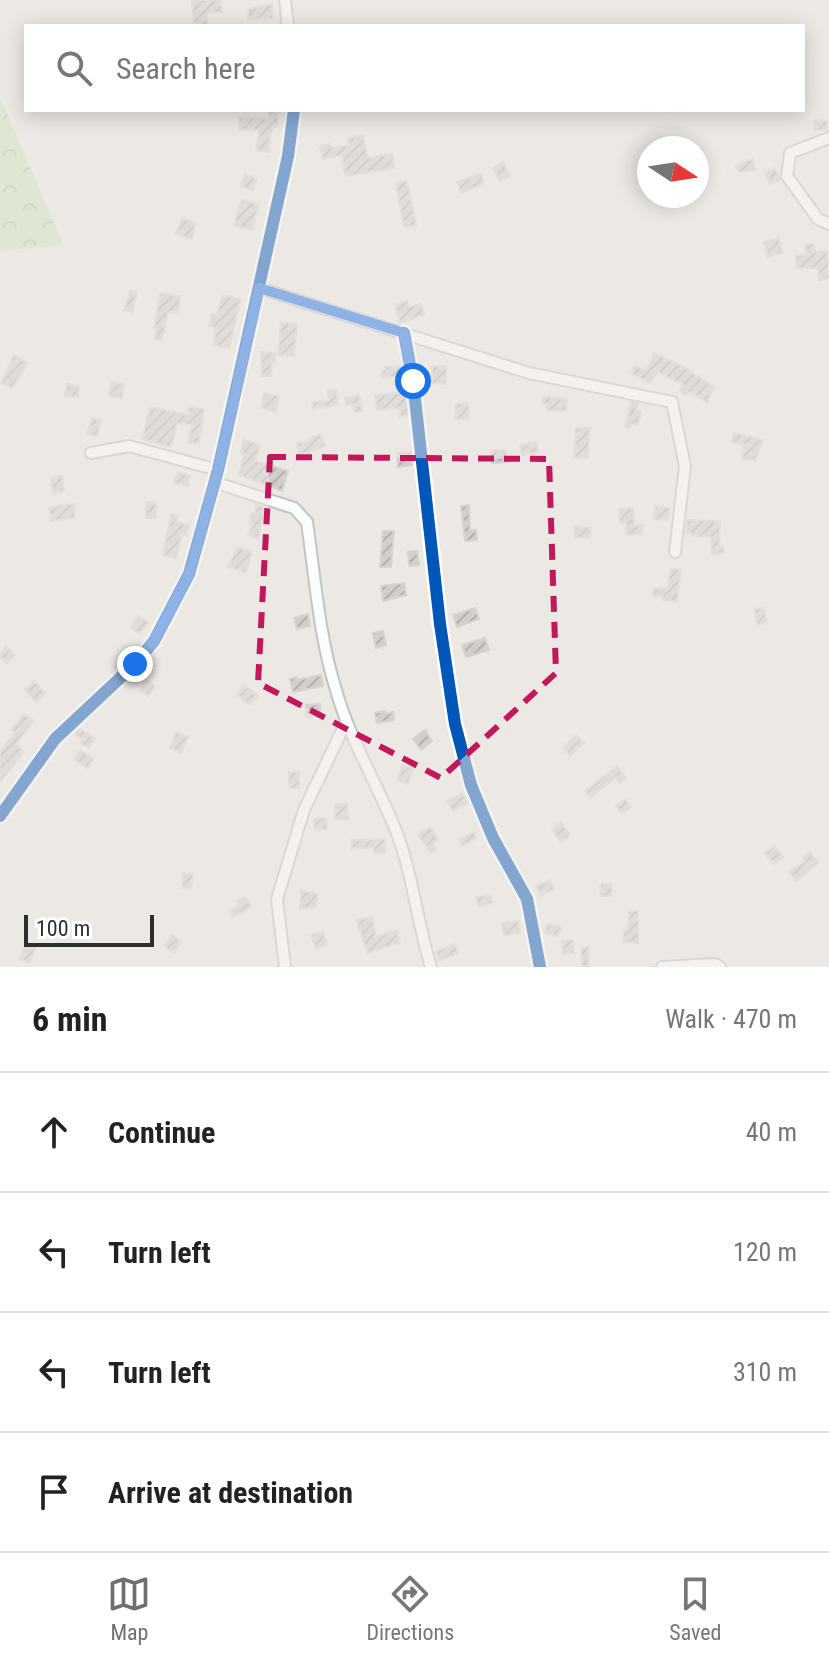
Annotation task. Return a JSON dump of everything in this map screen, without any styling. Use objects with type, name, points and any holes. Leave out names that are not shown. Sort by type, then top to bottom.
[{"type":"street","points":[[285,0],[288,24]]},
{"type":"street","points":[[0,816],[55,739],[135,664],[154,641],[189,574],[218,470],[288,156],[294,112]]},
{"type":"street","points":[[829,138],[790,153],[787,176],[818,219],[829,224]]},
{"type":"street","points":[[259,288],[529,373],[672,402],[685,466],[675,552]]},
{"type":"street","points":[[404,333],[413,381],[440,624],[455,724],[471,785],[493,838],[527,899],[540,967]]},
{"type":"street","points":[[91,453],[129,446],[218,470]]},
{"type":"street","points":[[214,482],[294,508],[307,522],[322,638],[346,722],[396,830],[411,878],[422,939],[431,967]]},
{"type":"street","points":[[285,967],[277,899],[304,810],[346,722]]},
{"type":"street","points":[[662,967],[715,964],[720,967]]},
{"type":"highlighted area","points":[[270,457],[549,459],[556,673],[441,778],[258,683]]},
{"type":"green space","points":[[0,97],[63,245],[0,251]]},
{"type":"building","points":[[192,0],[221,0],[222,12],[206,13],[208,24],[194,24]]},
{"type":"building","points":[[272,4],[273,18],[248,19],[248,9]]},
{"type":"building","points":[[268,112],[278,112],[278,127],[272,127],[268,152],[256,150],[260,130],[239,130],[239,117],[269,118]]},
{"type":"building","points":[[815,120],[827,121],[826,130],[814,130]]},
{"type":"building","points":[[363,135],[367,158],[392,154],[394,168],[345,176],[342,155],[323,159],[320,147],[349,145],[348,138]]},
{"type":"building","points":[[752,159],[755,170],[739,172],[736,166]]},
{"type":"building","points":[[503,162],[510,176],[500,181],[493,168]]},
{"type":"building","points":[[775,168],[780,180],[770,184],[765,172]]},
{"type":"building","points":[[245,174],[257,179],[252,190],[241,186]]},
{"type":"building","points":[[481,174],[484,184],[461,193],[457,182]]},
{"type":"building","points":[[407,181],[416,225],[404,227],[396,183]]},
{"type":"building","points":[[241,200],[259,204],[252,230],[234,225]]},
{"type":"building","points":[[182,218],[195,223],[192,240],[176,234]]},
{"type":"building","points":[[779,238],[783,253],[768,257],[764,242]]},
{"type":"building","points":[[814,244],[815,252],[827,251],[829,279],[819,280],[818,268],[796,268],[796,255],[806,255],[805,245]]},
{"type":"building","points":[[130,290],[137,292],[132,312],[124,310]]},
{"type":"building","points":[[160,293],[180,296],[178,313],[168,312],[162,340],[155,339],[157,329],[154,329]]},
{"type":"building","points":[[222,295],[241,299],[229,348],[213,345],[216,328],[209,326],[212,314],[217,315]]},
{"type":"building","points":[[407,301],[409,307],[421,304],[424,315],[400,323],[395,305]]},
{"type":"building","points":[[281,322],[297,324],[294,356],[278,355]]},
{"type":"building","points":[[261,352],[275,353],[271,376],[262,376]]},
{"type":"building","points":[[654,353],[684,367],[714,387],[707,402],[688,392],[686,395],[680,391],[683,385],[658,372],[650,383],[631,373],[636,366],[646,371]]},
{"type":"building","points":[[14,355],[28,363],[12,388],[1,383]]},
{"type":"building","points":[[402,366],[409,416],[400,417],[399,408],[377,410],[375,395],[400,393],[399,376],[383,378],[382,370]]},
{"type":"building","points":[[432,366],[446,366],[446,384],[432,383]]},
{"type":"building","points":[[111,382],[124,384],[122,398],[109,396]]},
{"type":"building","points":[[67,384],[79,386],[78,397],[65,395]]},
{"type":"building","points":[[336,390],[338,405],[313,409],[312,402],[329,400],[328,391]]},
{"type":"building","points":[[264,393],[279,396],[275,412],[261,408]]},
{"type":"building","points":[[359,395],[362,411],[354,413],[352,404],[346,405],[345,398]]},
{"type":"building","points":[[543,397],[567,399],[566,411],[547,410],[547,404],[542,403]]},
{"type":"building","points":[[631,402],[638,403],[636,410],[641,411],[638,425],[631,424],[629,428],[625,427]]},
{"type":"building","points":[[468,403],[469,419],[455,419],[456,404]]},
{"type":"building","points":[[150,407],[188,415],[189,407],[204,409],[199,444],[188,442],[192,425],[177,423],[171,447],[142,439]]},
{"type":"building","points":[[92,418],[101,420],[97,436],[87,434]]},
{"type":"building","points":[[576,428],[590,428],[588,458],[574,458]]},
{"type":"building","points":[[734,433],[763,440],[755,461],[742,458],[744,445],[732,442]]},
{"type":"building","points":[[320,434],[325,446],[299,455],[297,443],[309,442],[308,439]]},
{"type":"building","points":[[244,440],[260,444],[256,461],[288,471],[282,491],[239,475]]},
{"type":"building","points":[[536,442],[538,452],[522,455],[520,445]]},
{"type":"building","points":[[506,450],[507,462],[492,463],[491,451]]},
{"type":"building","points":[[411,452],[412,465],[398,467],[397,453]]},
{"type":"building","points":[[177,472],[190,475],[188,486],[174,483]]},
{"type":"building","points":[[62,476],[64,491],[53,493],[51,478]]},
{"type":"building","points":[[146,502],[156,502],[156,518],[146,518]]},
{"type":"building","points":[[74,504],[75,518],[51,521],[49,507]]},
{"type":"building","points":[[256,505],[265,507],[258,539],[248,534]]},
{"type":"building","points":[[469,505],[470,530],[476,530],[477,540],[465,541],[461,506]]},
{"type":"building","points":[[655,506],[669,508],[668,520],[654,519]]},
{"type":"building","points":[[633,508],[634,526],[642,525],[642,534],[626,535],[626,523],[620,523],[619,509]]},
{"type":"building","points":[[171,514],[178,515],[176,522],[189,525],[186,535],[182,534],[176,558],[163,555]]},
{"type":"building","points":[[687,520],[720,521],[719,547],[723,546],[724,553],[712,555],[711,537],[686,533]]},
{"type":"building","points":[[575,526],[591,528],[590,538],[574,537]]},
{"type":"building","points":[[383,531],[394,531],[391,567],[380,567]]},
{"type":"building","points":[[237,547],[252,551],[246,573],[228,567]]},
{"type":"building","points":[[417,551],[419,565],[409,566],[408,552]]},
{"type":"building","points":[[670,569],[681,570],[677,601],[653,596],[653,589],[668,588]]},
{"type":"building","points":[[404,583],[406,595],[383,601],[381,586]]},
{"type":"building","points":[[475,608],[479,619],[457,627],[453,615]]},
{"type":"building","points":[[764,608],[767,623],[757,625],[755,609]]},
{"type":"building","points":[[308,614],[310,626],[297,629],[294,618]]},
{"type":"building","points":[[138,616],[148,622],[140,634],[131,628]]},
{"type":"building","points":[[383,631],[386,645],[376,648],[373,633]]},
{"type":"building","points":[[485,638],[489,650],[466,657],[462,645]]},
{"type":"building","points":[[6,646],[15,655],[7,663],[0,656]]},
{"type":"building","points":[[321,675],[323,686],[293,692],[290,679]]},
{"type":"building","points":[[146,680],[155,686],[148,696],[140,690]]},
{"type":"building","points":[[34,681],[45,693],[36,702],[25,690]]},
{"type":"building","points":[[244,685],[258,696],[250,705],[237,695]]},
{"type":"building","points":[[320,704],[321,716],[306,717],[306,705]]},
{"type":"building","points":[[385,711],[386,714],[393,712],[394,720],[377,723],[375,713]]},
{"type":"building","points":[[24,714],[34,721],[17,743],[24,752],[0,782],[0,752]]},
{"type":"building","points":[[79,728],[95,738],[89,748],[80,743],[82,739],[75,734]]},
{"type":"building","points":[[425,730],[432,741],[421,750],[413,739]]},
{"type":"building","points":[[176,732],[188,737],[181,753],[170,748]]},
{"type":"building","points":[[576,735],[584,743],[570,756],[563,748]]},
{"type":"building","points":[[80,750],[94,759],[87,768],[74,759]]},
{"type":"building","points":[[402,765],[413,768],[408,784],[398,781]]},
{"type":"building","points":[[617,766],[626,778],[620,783],[616,777],[590,798],[585,791]]},
{"type":"building","points":[[289,772],[299,772],[299,788],[289,788]]},
{"type":"building","points":[[463,793],[468,803],[453,811],[447,801]]},
{"type":"building","points":[[625,799],[631,807],[622,814],[616,806]]},
{"type":"building","points":[[347,803],[348,819],[335,819],[335,804]]},
{"type":"building","points":[[326,818],[327,829],[315,830],[314,819]]},
{"type":"building","points":[[561,822],[570,835],[561,842],[552,829]]},
{"type":"building","points":[[431,827],[438,840],[433,842],[436,850],[430,853],[418,834]]},
{"type":"building","points":[[474,832],[477,838],[462,846],[459,840]]},
{"type":"building","points":[[385,839],[385,853],[374,853],[374,847],[352,849],[351,840]]},
{"type":"building","points":[[774,846],[783,857],[774,864],[765,853]]},
{"type":"building","points":[[810,852],[818,863],[796,881],[789,872],[805,861],[802,858]]},
{"type":"building","points":[[183,873],[193,874],[191,889],[182,888]]},
{"type":"building","points":[[550,880],[554,889],[541,896],[536,886]]},
{"type":"building","points":[[600,884],[611,884],[612,896],[601,896]]},
{"type":"building","points":[[301,890],[317,894],[316,907],[300,909]]},
{"type":"building","points":[[490,895],[492,903],[478,906],[476,897]]},
{"type":"building","points":[[246,897],[251,907],[233,917],[230,910],[240,905],[238,901]]},
{"type":"building","points":[[629,911],[638,911],[638,943],[623,942],[624,930],[628,931]]},
{"type":"building","points":[[372,917],[376,937],[397,930],[400,942],[368,953],[356,920]]},
{"type":"building","points":[[518,921],[520,933],[504,935],[502,923]]},
{"type":"building","points":[[547,924],[561,926],[559,936],[545,933]]},
{"type":"building","points":[[323,931],[327,945],[316,949],[311,935]]},
{"type":"building","points":[[172,935],[181,941],[174,953],[164,946]]},
{"type":"building","points":[[573,940],[574,953],[563,954],[562,941]]},
{"type":"building","points":[[26,943],[36,947],[30,963],[20,959]]},
{"type":"building","points":[[455,944],[458,953],[439,961],[436,951]]},
{"type":"building","points":[[588,947],[589,967],[582,967],[581,948]]},
{"type":"cycle path","points":[[0,816],[55,739],[135,664],[154,641],[189,574],[218,470],[288,156],[294,112]]},
{"type":"cycle path","points":[[404,333],[413,381],[440,624],[455,724],[471,785],[493,838],[527,899],[540,967]]},
{"type":"route","points":[[135,664],[154,641],[189,574],[218,470],[259,288],[404,333],[413,381]]}]
